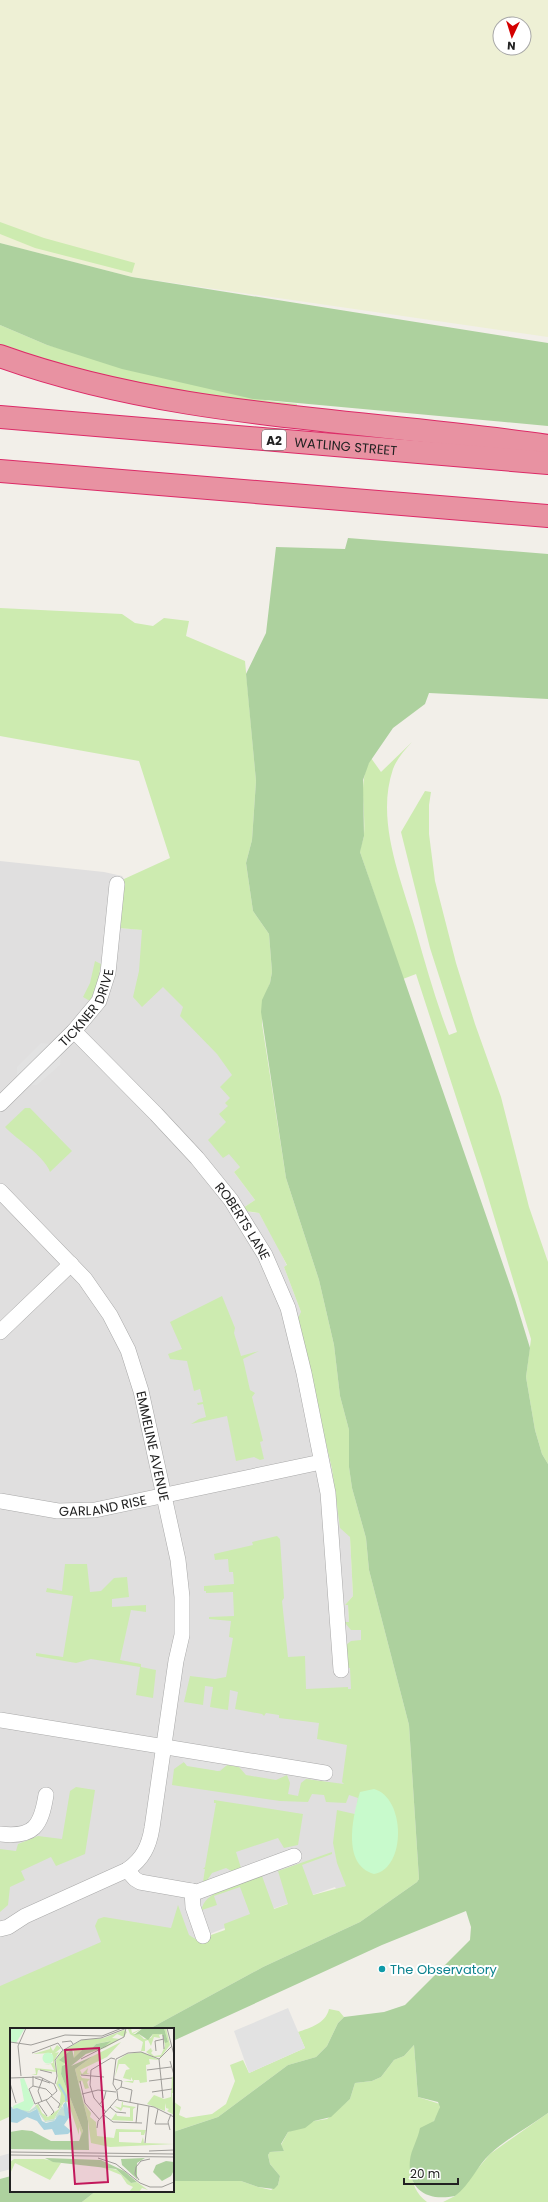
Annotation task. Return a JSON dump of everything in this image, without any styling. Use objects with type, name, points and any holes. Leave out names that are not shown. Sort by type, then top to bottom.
[{"type":"highway","points":[[0,356],[70,378],[185,402],[477,436],[548,446]]},
{"type":"highway","name":"WATLING STREET","points":[[0,418],[548,463]]},
{"type":"highway","points":[[0,473],[548,516]]},
{"type":"street","name":"TICKNER DRIVE","points":[[0,1104],[74,1031],[97,1005],[106,984],[117,884]]},
{"type":"street","name":"ROBERTS LANE","points":[[74,1031],[198,1158],[231,1200],[265,1255],[288,1308],[304,1373],[322,1462],[331,1518],[341,1670]]},
{"type":"street","name":"EMMELINE AVENUE","points":[[0,1192],[71,1264],[104,1306],[128,1350],[140,1386],[180,1579],[182,1635],[177,1651],[149,1843],[139,1860],[127,1870],[25,1916],[8,1927],[0,1929]]},
{"type":"street","points":[[0,1332],[71,1264]]},
{"type":"street","name":"GARLAND RISE","points":[[0,1501],[58,1511],[95,1510],[322,1462]]},
{"type":"street","points":[[0,1720],[325,1773]]},
{"type":"street","points":[[0,1834],[18,1835],[37,1825],[42,1817],[46,1795]]},
{"type":"street","points":[[127,1870],[137,1881],[197,1892],[294,1856]]},
{"type":"street","points":[[192,1891],[193,1907],[203,1936]]},
{"type":"shaded area","points":[[0,861],[104,872],[122,876],[124,879],[119,928],[157,931],[232,1072],[240,1167],[234,1172],[255,1200],[243,1208],[250,1212],[259,1213],[276,1243],[287,1266],[284,1267],[301,1312],[309,1366],[332,1469],[339,1510],[350,1537],[353,1596],[345,1605],[348,1605],[349,1622],[346,1622],[361,1630],[361,1640],[359,1641],[398,1841],[346,1886],[336,1889],[335,1887],[267,1911],[0,2018]]},
{"type":"shaded area","points":[[41,1043],[50,1044],[17,1076],[17,1067]]},
{"type":"shaded area","points":[[61,1053],[60,1065],[37,1085],[30,1085]]},
{"type":"shaded area","points":[[181,1758],[227,1765],[218,1771],[187,1766]]},
{"type":"shaded area","points":[[288,2008],[305,2048],[249,2073],[234,2031]]},
{"type":"shaded area","points":[[10,2153],[10,2169],[0,2172],[0,2156]]},
{"type":"green space","points":[[0,0],[548,0],[548,337],[132,277],[0,243]]},
{"type":"green space","points":[[0,222],[44,238],[135,263],[132,273],[35,248],[0,234]]},
{"type":"green space","points":[[0,243],[132,277],[548,343],[548,426],[253,399],[122,369],[47,345],[0,325]]},
{"type":"green space","points":[[0,325],[47,345],[269,401],[297,404],[297,406],[221,399],[148,387],[0,348]]},
{"type":"green space","points":[[348,538],[548,554],[548,699],[429,693],[425,704],[393,728],[369,763],[363,780],[364,836],[360,852],[515,1299],[530,1348],[526,1377],[535,1430],[542,1454],[548,1464],[548,2113],[490,2154],[460,2192],[455,2196],[445,2197],[435,2197],[420,2191],[415,2185],[410,2170],[410,2160],[420,2128],[434,2121],[440,2107],[438,2102],[418,2097],[414,2045],[404,2056],[394,2060],[381,2077],[372,2081],[355,2083],[350,2099],[331,2117],[314,2121],[305,2128],[288,2132],[281,2144],[284,2151],[270,2152],[268,2155],[270,2164],[280,2176],[278,2185],[274,2189],[258,2187],[241,2181],[174,2181],[174,2132],[218,2117],[288,2065],[316,2057],[327,2046],[338,2023],[344,2017],[384,2012],[405,2005],[470,1940],[471,1927],[466,1911],[382,1945],[174,2041],[174,2028],[151,2028],[263,1967],[360,1922],[417,1882],[419,1879],[409,1725],[369,1570],[366,1538],[352,1488],[349,1467],[349,1430],[340,1396],[334,1345],[319,1280],[286,1178],[261,1012],[262,1000],[270,983],[272,972],[269,934],[253,911],[246,863],[252,840],[256,781],[246,674],[266,633],[276,547],[345,549]]},
{"type":"green space","points":[[0,608],[122,614],[135,623],[153,626],[164,618],[189,621],[186,636],[245,661],[256,781],[252,840],[246,863],[253,911],[269,934],[272,972],[270,983],[262,1004],[262,1024],[286,1178],[319,1280],[334,1345],[340,1396],[349,1430],[349,1467],[352,1488],[366,1538],[369,1570],[409,1725],[419,1879],[417,1882],[360,1922],[263,1967],[151,2028],[10,2028],[10,2116],[0,2121],[0,1986],[101,1942],[95,1926],[98,1919],[104,1917],[171,1928],[178,1905],[189,1935],[197,1940],[225,1930],[224,1924],[250,1914],[240,1887],[214,1896],[217,1905],[202,1910],[204,1903],[217,1892],[262,1876],[274,1909],[288,1904],[278,1871],[332,1852],[332,1854],[302,1865],[313,1895],[346,1886],[337,1863],[333,1843],[337,1810],[359,1815],[357,1804],[358,1798],[349,1795],[346,1803],[326,1802],[324,1795],[312,1794],[308,1802],[280,1801],[172,1785],[174,1769],[184,1762],[187,1765],[220,1771],[227,1765],[239,1767],[246,1775],[276,1780],[287,1775],[290,1783],[288,1794],[298,1796],[301,1783],[306,1779],[344,1784],[342,1782],[347,1745],[317,1739],[319,1723],[279,1718],[279,1715],[266,1713],[264,1716],[262,1714],[235,1709],[238,1692],[230,1690],[228,1710],[210,1707],[213,1687],[205,1686],[203,1705],[184,1702],[190,1676],[215,1679],[226,1677],[233,1638],[229,1637],[231,1621],[209,1619],[209,1617],[234,1616],[233,1592],[206,1593],[206,1591],[204,1591],[204,1586],[234,1584],[233,1572],[229,1572],[228,1559],[215,1560],[214,1554],[253,1545],[252,1542],[277,1536],[280,1539],[284,1598],[282,1601],[288,1657],[305,1656],[306,1689],[348,1687],[348,1689],[351,1689],[350,1668],[347,1668],[346,1645],[351,1641],[361,1640],[361,1630],[351,1630],[345,1622],[349,1622],[348,1605],[345,1605],[353,1596],[350,1537],[340,1528],[332,1469],[297,1320],[301,1312],[284,1267],[287,1265],[259,1213],[245,1211],[243,1208],[255,1200],[234,1172],[240,1167],[229,1154],[223,1158],[208,1140],[226,1122],[219,1114],[228,1106],[225,1103],[230,1098],[220,1087],[232,1075],[217,1054],[180,1016],[183,1007],[163,987],[142,1007],[133,997],[139,971],[142,930],[119,928],[124,879],[170,858],[139,761],[0,736]]},
{"type":"green space","points":[[412,742],[397,761],[393,769],[388,789],[387,810],[392,851],[431,984],[449,1035],[457,1032],[430,948],[401,832],[425,791],[431,792],[429,805],[429,834],[435,881],[456,963],[475,1024],[501,1097],[529,1207],[548,1262],[548,1464],[542,1454],[535,1430],[526,1377],[531,1339],[483,1180],[416,974],[403,979],[360,852],[364,834],[364,777],[371,758],[381,772]]},
{"type":"green space","points":[[95,961],[101,964],[97,985],[90,1001],[83,997],[90,983]]},
{"type":"green space","points":[[25,1108],[30,1108],[72,1151],[50,1172],[47,1166],[36,1154],[5,1127]]},
{"type":"green space","points":[[222,1296],[235,1328],[234,1333],[241,1356],[259,1351],[243,1359],[250,1390],[255,1393],[252,1397],[263,1441],[260,1442],[264,1459],[260,1460],[254,1457],[236,1461],[227,1416],[191,1424],[206,1417],[203,1404],[198,1405],[197,1403],[203,1402],[200,1389],[194,1391],[187,1361],[170,1359],[168,1354],[182,1349],[170,1322]]},
{"type":"green space","points":[[65,1564],[87,1564],[90,1592],[101,1591],[114,1578],[127,1577],[129,1597],[112,1599],[112,1607],[146,1605],[146,1612],[131,1610],[120,1660],[141,1664],[141,1667],[156,1670],[153,1698],[136,1695],[140,1667],[91,1659],[76,1663],[36,1656],[36,1653],[63,1657],[73,1596],[46,1592],[47,1588],[62,1591]]},
{"type":"green space","points":[[76,1787],[95,1790],[85,1854],[56,1866],[51,1857],[21,1871],[25,1880],[10,1887],[8,1905],[0,1912],[0,1849],[16,1851],[18,1844],[38,1836],[62,1839],[70,1791]]},
{"type":"green space","points":[[374,1789],[384,1795],[392,1805],[398,1832],[397,1847],[392,1859],[385,1869],[374,1874],[364,1869],[357,1861],[353,1850],[352,1838],[355,1813],[360,1792]]},
{"type":"green space","points":[[214,1800],[303,1814],[298,1845],[284,1848],[278,1838],[236,1852],[241,1868],[233,1872],[226,1868],[212,1873],[206,1882],[203,1882],[205,1869],[203,1869],[205,1867],[216,1803],[214,1803]]},
{"type":"green space","points":[[329,2009],[339,2011],[344,2017],[338,2023],[327,2046],[316,2057],[288,2065],[218,2117],[174,2132],[174,2102],[181,2107],[179,2115],[186,2118],[212,2114],[226,2104],[235,2081],[230,2065],[243,2060],[249,2073],[305,2048],[298,2032],[317,2024],[325,2018]]},
{"type":"green space","points":[[414,2045],[418,2097],[440,2104],[436,2118],[420,2140],[412,2159],[412,2179],[417,2192],[427,2202],[82,2202],[95,2192],[174,2192],[174,2181],[241,2181],[271,2190],[278,2185],[280,2176],[270,2164],[268,2155],[270,2152],[284,2151],[281,2145],[288,2132],[314,2121],[327,2119],[350,2099],[355,2083],[372,2081],[381,2077],[394,2060],[404,2056]]},
{"type":"green space","points":[[548,2113],[548,2202],[443,2202],[455,2196],[490,2154]]},
{"type":"green space","points":[[10,2176],[10,2192],[95,2192],[82,2202],[0,2202],[0,2179]]},
{"type":"place","name":"The Observatory","points":[[382,1969]]}]
